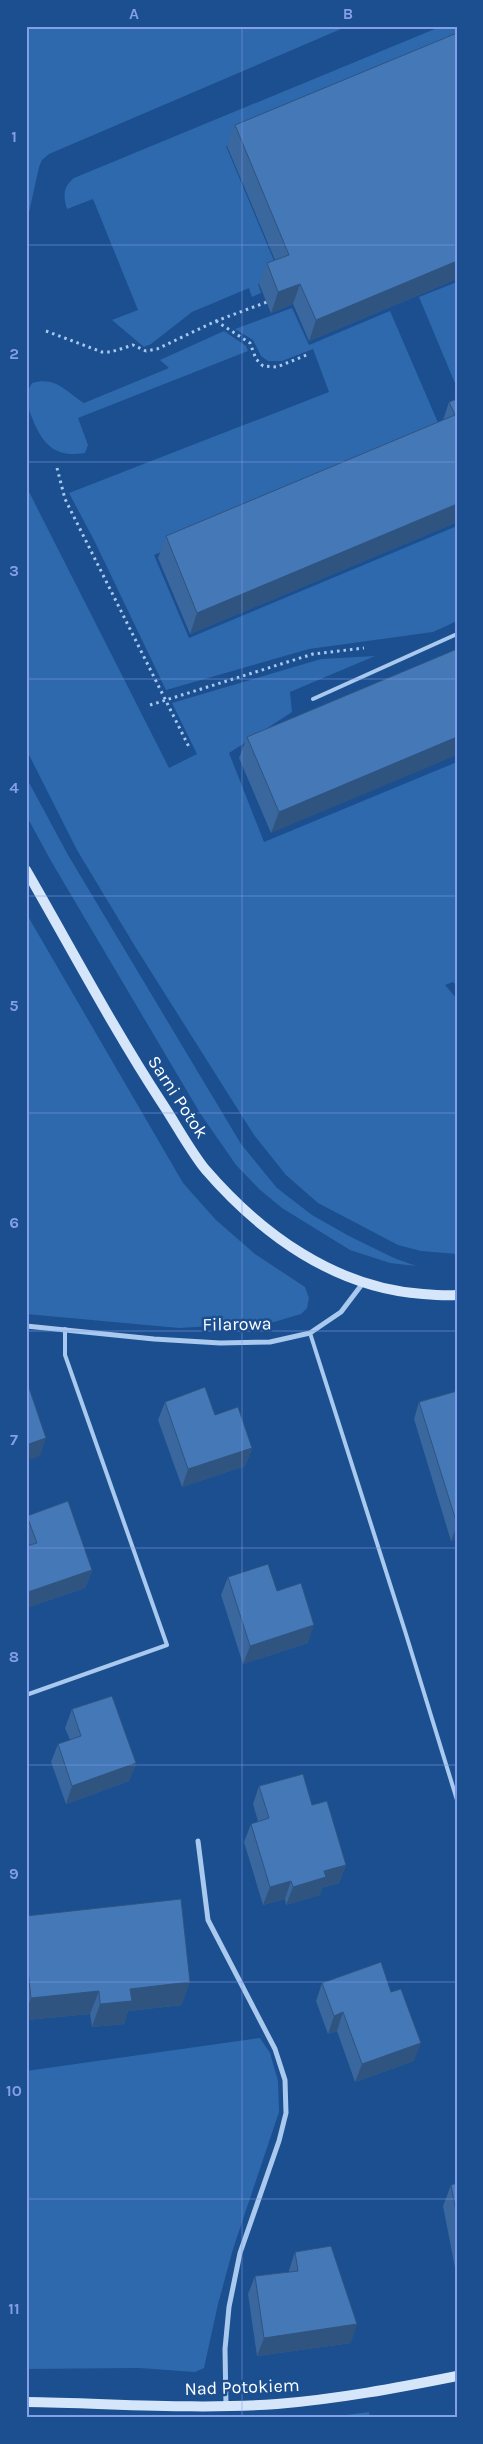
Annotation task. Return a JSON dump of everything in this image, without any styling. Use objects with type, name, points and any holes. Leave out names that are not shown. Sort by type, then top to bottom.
[{"type":"street","name":"Sarni Potok","points":[[26,870],[139,1068],[204,1167],[234,1202],[263,1227],[298,1252],[363,1283]]},
{"type":"street","points":[[363,1283],[401,1292],[457,1295]]},
{"type":"street","name":"Filarowa","points":[[26,1326],[154,1339],[220,1343],[270,1342],[310,1333],[341,1312],[363,1283]]},
{"type":"street","points":[[198,1841],[208,1920],[275,2048],[285,2080],[286,2113],[279,2141],[240,2253],[229,2307],[225,2350],[226,2406]]},
{"type":"street","name":"Nad Potokiem","points":[[26,2402],[226,2406],[332,2399],[457,2376]]},
{"type":"lane","points":[[313,699],[457,634]]},
{"type":"lane","points":[[26,1695],[167,1645],[65,1355],[65,1329]]},
{"type":"lane","points":[[310,1333],[406,1631],[457,1800]]},
{"type":"path","points":[[46,331],[102,352],[112,352],[133,344],[146,351],[157,349],[216,321],[267,302]]},
{"type":"path","points":[[216,321],[250,343],[256,359],[263,366],[278,367],[309,354]]},
{"type":"path","points":[[57,468],[65,499],[190,749]]},
{"type":"path","points":[[150,705],[313,654],[370,648]]},
{"type":"shaded area","points":[[26,26],[348,26],[49,154],[42,160],[39,167],[26,226]]},
{"type":"shaded area","points":[[442,26],[457,26],[457,50],[226,146],[280,275],[258,284],[261,293],[252,297],[249,288],[192,312],[151,344],[144,347],[112,320],[138,310],[93,199],[67,209],[65,192],[74,178]]},
{"type":"shaded area","points":[[457,282],[457,388],[419,297]]},
{"type":"shaded area","points":[[292,308],[309,345],[390,311],[442,432],[154,555],[189,638],[457,526],[457,621],[433,632],[309,649],[166,690],[95,542],[69,493],[329,392],[313,349],[282,361],[268,361],[261,356],[253,340],[235,329]]},
{"type":"shaded area","points":[[224,331],[246,346],[248,351],[78,418],[88,445],[85,453],[66,453],[52,448],[46,443],[37,429],[27,401],[32,383],[48,381],[54,383],[84,403],[169,368],[160,360]]},
{"type":"shaded area","points":[[26,486],[169,768],[197,754],[172,703],[321,659],[375,656],[290,692],[292,712],[229,753],[264,842],[457,762],[457,986],[453,982],[445,985],[457,999],[457,1254],[421,1251],[398,1245],[318,1203],[286,1175],[254,1135],[136,948],[77,850],[26,749]]},
{"type":"shaded area","points":[[26,777],[68,855],[241,1144],[277,1188],[312,1215],[349,1236],[394,1258],[416,1266],[390,1263],[350,1250],[282,1208],[259,1189],[236,1165],[200,1113],[51,861],[26,815]]},
{"type":"shaded area","points":[[26,913],[183,1183],[216,1220],[255,1254],[305,1287],[309,1298],[307,1308],[301,1314],[274,1322],[179,1328],[26,1314]]},
{"type":"shaded area","points":[[260,2038],[270,2053],[278,2081],[279,2112],[233,2249],[218,2304],[204,2368],[195,2372],[139,2368],[26,2369],[26,2071]]},
{"type":"shaded area","points":[[369,2412],[370,2418],[324,2418]]},
{"type":"building","points":[[457,33],[457,261],[316,320],[300,284],[278,292],[267,263],[289,255],[235,125]]},
{"type":"building","points":[[457,399],[457,504],[197,613],[166,536],[455,415],[449,402]]},
{"type":"building","points":[[457,649],[457,737],[279,812],[247,737]]},
{"type":"building","points":[[26,1379],[46,1438],[26,1445]]},
{"type":"building","points":[[205,1387],[215,1415],[238,1407],[252,1448],[188,1469],[165,1402]]},
{"type":"building","points":[[457,1391],[457,1524],[419,1402]]},
{"type":"building","points":[[68,1501],[92,1570],[28,1592],[26,1588],[26,1546],[37,1543],[27,1516]]},
{"type":"building","points":[[268,1564],[277,1591],[301,1583],[314,1625],[250,1646],[228,1577]]},
{"type":"building","points":[[112,1696],[136,1763],[72,1786],[58,1744],[81,1736],[72,1709]]},
{"type":"building","points":[[303,1774],[312,1805],[327,1801],[346,1865],[324,1871],[326,1877],[293,1887],[291,1881],[270,1887],[251,1824],[269,1818],[259,1786]]},
{"type":"building","points":[[181,1899],[190,1982],[130,1989],[132,2001],[100,2004],[99,1991],[31,1998],[26,1953],[26,1916]]},
{"type":"building","points":[[381,1962],[391,1992],[401,1989],[421,2043],[362,2064],[343,2012],[334,2016],[322,1983]]},
{"type":"building","points":[[457,2183],[457,2217],[451,2185]]},
{"type":"building","points":[[331,2246],[357,2324],[264,2338],[255,2276],[298,2271],[295,2252]]}]
